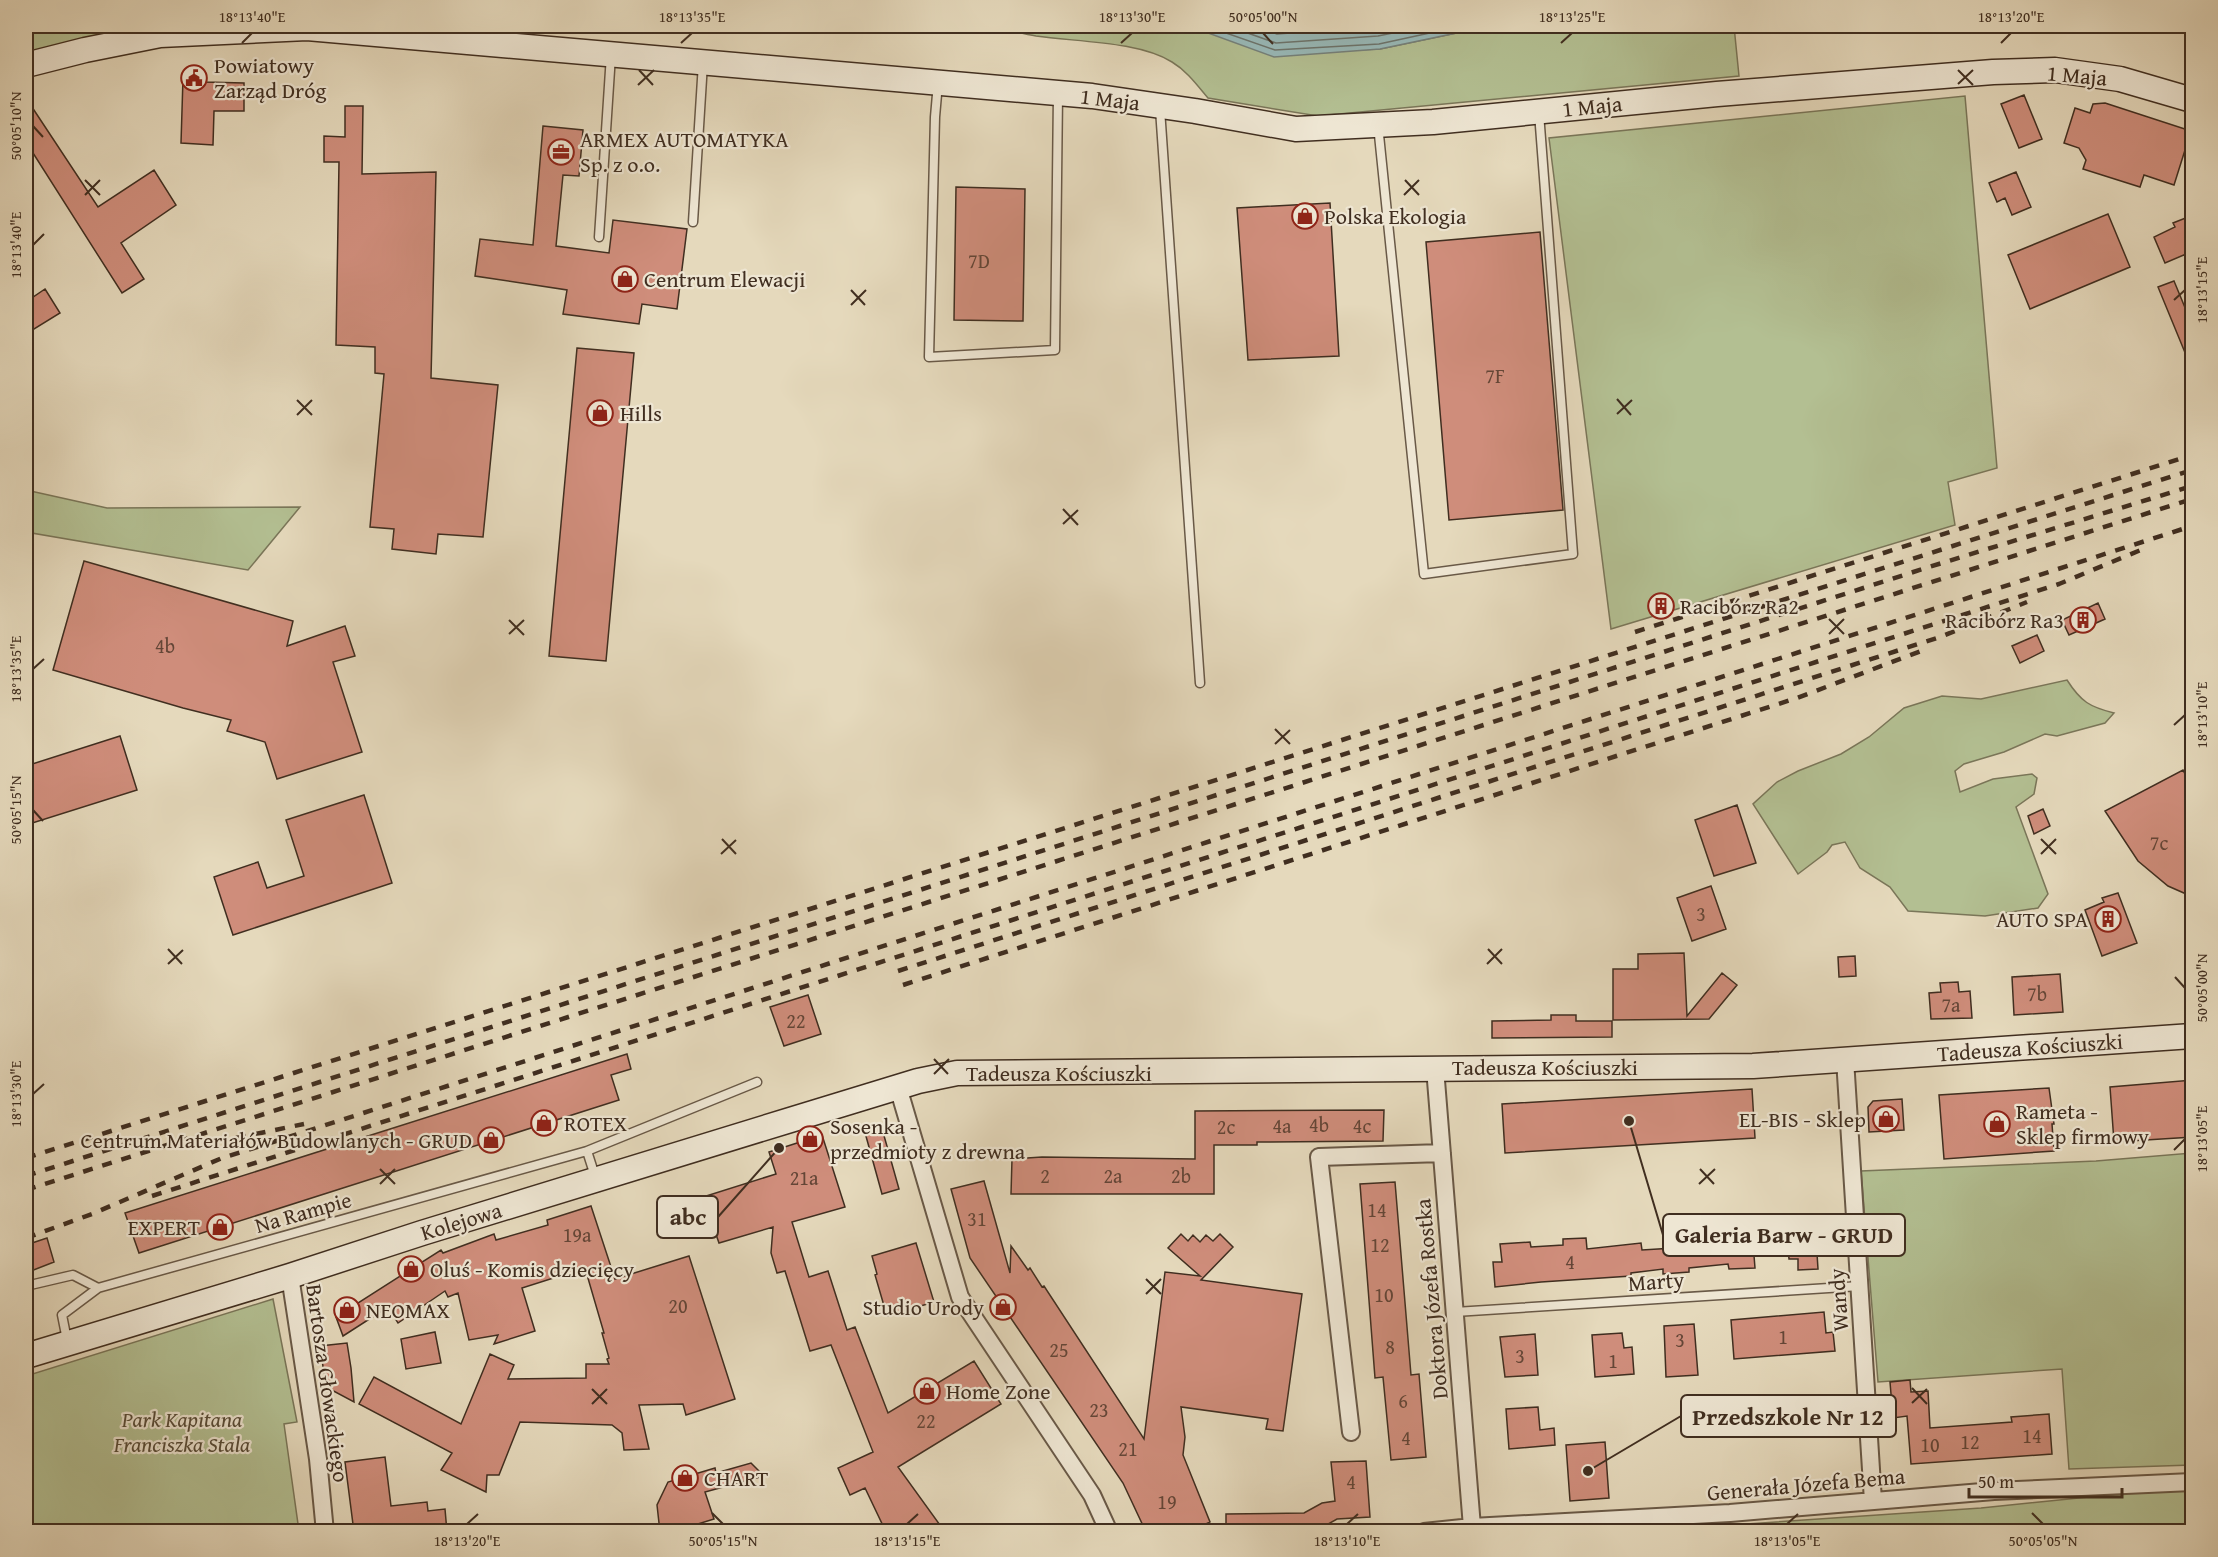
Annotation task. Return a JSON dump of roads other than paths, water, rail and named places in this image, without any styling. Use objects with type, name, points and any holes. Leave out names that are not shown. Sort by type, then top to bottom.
[{"type":"main road","name":"1 Maja","points":[[26,65],[160,35],[307,28],[1058,93],[1160,106],[1296,129],[1433,122],[1762,90],[1993,72],[2055,70],[2120,79],[2193,100]]},
{"type":"main road","name":"Tadeusza Kościuszki","points":[[898,1087],[957,1073],[1187,1073],[1435,1068],[1753,1066],[2193,1036]]},
{"type":"main road","name":"Kolejowa","points":[[26,1356],[898,1087]]},
{"type":"street","name":"Wandy","points":[[1845,1059],[1873,1501]]},
{"type":"street","name":"Doktora Józefa Rostka","points":[[1435,1068],[1472,1527]]},
{"type":"street","points":[[898,1087],[960,1297],[1092,1495],[1109,1532]]},
{"type":"street","points":[[1351,1432],[1319,1157],[1442,1154]]},
{"type":"street","name":"Bartosza Głowackiego","points":[[290,1276],[318,1459],[325,1532]]},
{"type":"street","name":"Generała Józefa Bema","points":[[1424,1532],[1472,1527],[1632,1520],[1994,1491],[2193,1482]]},
{"type":"lane","points":[[599,237],[610,55]]},
{"type":"lane","points":[[693,222],[703,62]]},
{"type":"lane","points":[[938,83],[934,117],[929,357],[1055,350],[1058,93]]},
{"type":"lane","points":[[1160,106],[1200,683]]},
{"type":"lane","points":[[1378,125],[1424,574],[1573,554],[1539,111]]},
{"type":"lane","name":"Na Rampie","points":[[68,1342],[62,1315],[98,1288],[587,1151],[757,1082]]},
{"type":"lane","points":[[587,1151],[596,1180]]},
{"type":"lane","points":[[26,1286],[73,1275],[98,1288]]},
{"type":"lane","name":"Marty","points":[[1455,1312],[1860,1286]]},
{"type":"water","points":[[1183,26],[1490,26],[1380,49],[1274,57]]},
{"type":"railway","points":[[1635,632],[2192,455]]},
{"type":"railway","points":[[26,1158],[2192,470]]},
{"type":"railway","points":[[26,1176],[1929,567],[2192,486]]},
{"type":"railway","points":[[26,1190],[2192,499]]},
{"type":"railway","points":[[26,1238],[92,1214],[222,1158],[2192,526]]},
{"type":"railway","points":[[152,1196],[2059,584],[2143,549]]},
{"type":"railway","points":[[898,971],[1940,637],[2027,602]]},
{"type":"railway","points":[[903,985],[1797,698],[1921,651]]},
{"type":"railway","points":[[236,1138],[304,1124]]},
{"type":"place","name":"Powiatowy Zarząd Dróg","points":[[194,78]]},
{"type":"place","name":"ARMEX AUTOMATYKA Sp. z o.o.","points":[[561,152]]},
{"type":"place","name":"Polska Ekologia","points":[[1305,216]]},
{"type":"place","name":"Centrum Elewacji","points":[[625,279]]},
{"type":"place","name":"Hills","points":[[600,413]]},
{"type":"place","name":"Racibórz Ra2","points":[[1661,606]]},
{"type":"place","name":"Racibórz Ra3","points":[[2083,620]]},
{"type":"place","name":"AUTO SPA","points":[[2108,919]]},
{"type":"place","name":"EL-BIS - Sklep","points":[[1886,1119]]},
{"type":"place","name":"Galeria Barw - GRUD","points":[[1629,1121]]},
{"type":"place","name":"ROTEX","points":[[544,1123]]},
{"type":"place","name":"Rameta - Sklep firmowy","points":[[1997,1124]]},
{"type":"place","name":"Sosenka - przedmioty z drewna","points":[[810,1139]]},
{"type":"place","name":"Centrum Materiałów Budowlanych - GRUD","points":[[491,1140]]},
{"type":"place","name":"abc","points":[[779,1148]]},
{"type":"place","name":"EXPERT","points":[[220,1227]]},
{"type":"place","name":"Oluś - Komis dziecięcy","points":[[411,1269]]},
{"type":"place","name":"Studio Urody","points":[[1003,1307]]},
{"type":"place","name":"NEOMAX","points":[[347,1310]]},
{"type":"place","name":"Home Zone","points":[[927,1391]]},
{"type":"place","name":"Przedszkole Nr 12","points":[[1588,1471]]},
{"type":"place","name":"CHART","points":[[685,1478]]},
{"type":"park label","name":"Park Kapitana Franciszka Stala","points":[[182,1432]]}]
